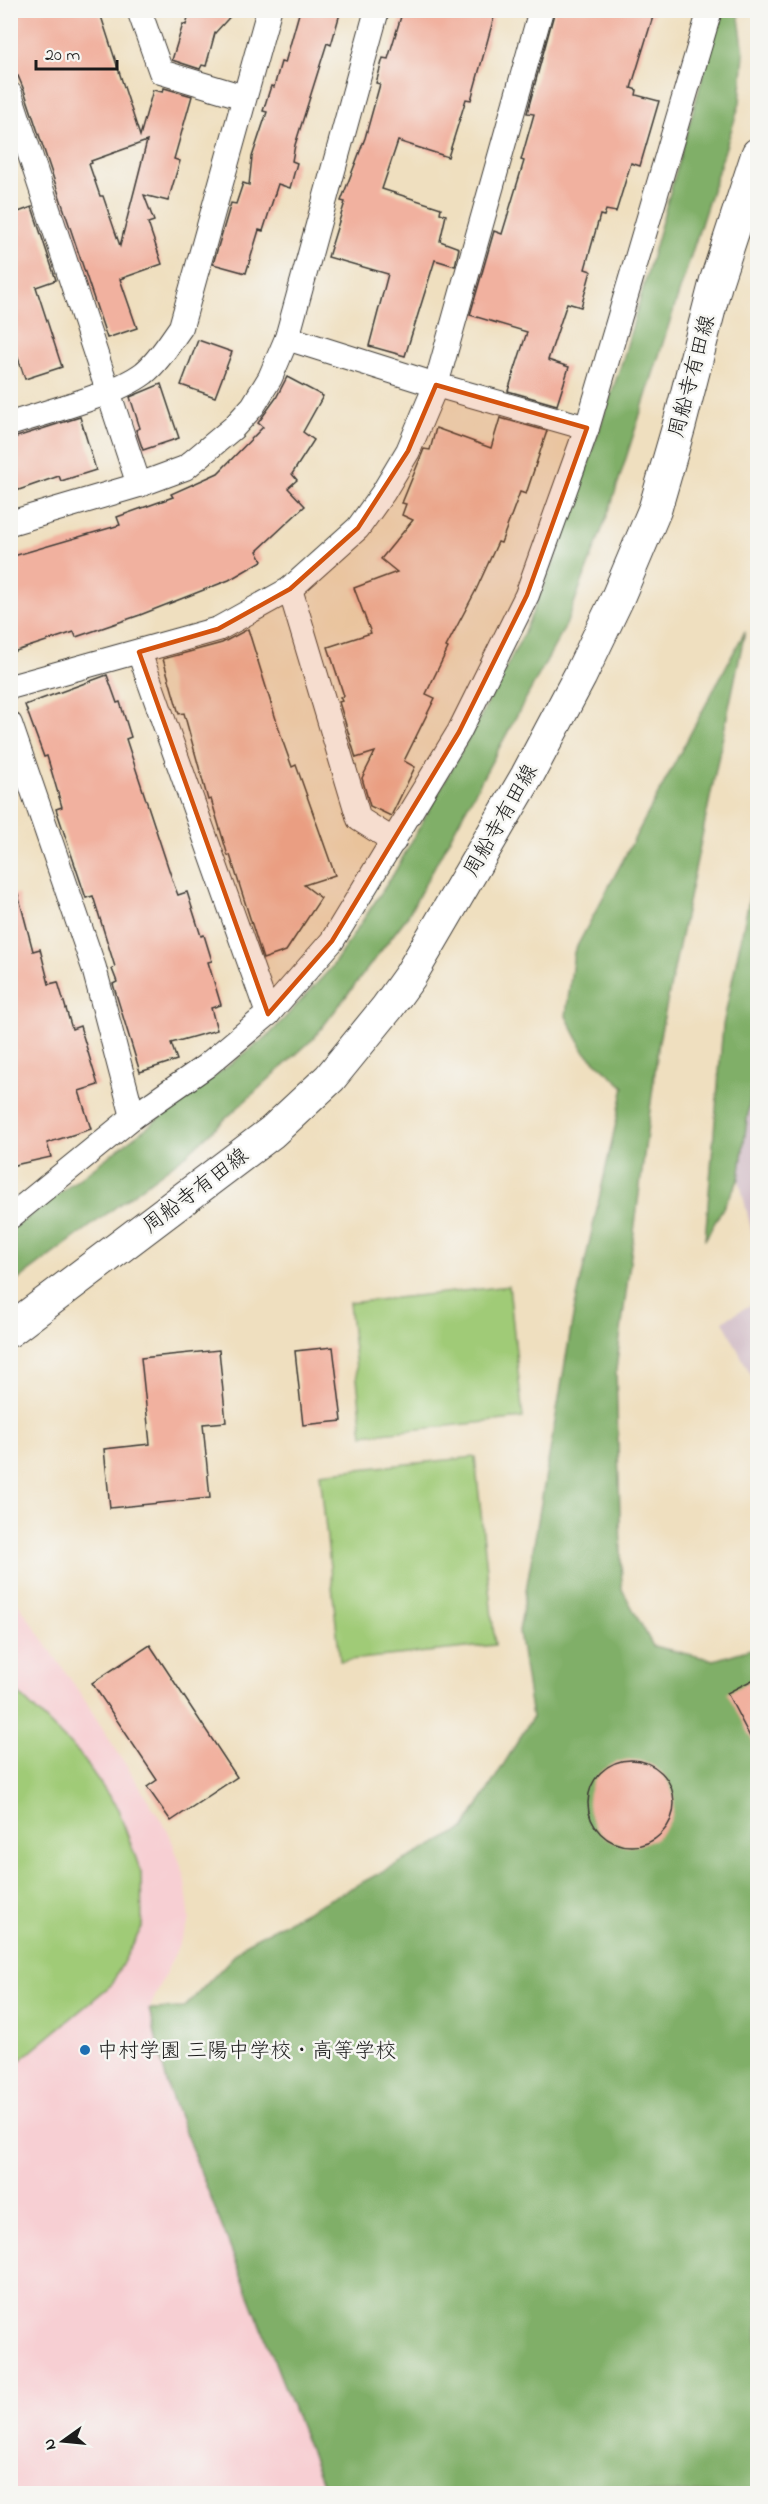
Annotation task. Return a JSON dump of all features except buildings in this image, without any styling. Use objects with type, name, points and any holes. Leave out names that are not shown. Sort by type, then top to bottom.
[{"type":"main road","name":"周船寺有田線","points":[[10,1330],[272,1132],[330,1078],[410,976],[527,776],[580,676],[655,508],[679,426],[716,282],[758,154]]},
{"type":"street","points":[[139,10],[161,72],[244,97]]},
{"type":"street","points":[[10,424],[108,391],[143,373],[161,355],[182,327],[269,10]]},
{"type":"street","points":[[10,523],[139,485],[185,468],[233,428],[253,406],[270,378],[287,338],[377,10]]},
{"type":"street","points":[[10,687],[218,629],[290,589],[358,528],[384,493],[408,451],[436,385],[541,10]]},
{"type":"street","points":[[10,1217],[134,1117],[206,1066],[268,1014],[332,941],[459,732],[527,595],[587,428],[710,10]]},
{"type":"street","points":[[10,94],[139,485]]},
{"type":"street","points":[[287,338],[436,385],[587,428]]},
{"type":"street","points":[[290,589],[359,819],[394,841]]},
{"type":"street","points":[[139,652],[268,1014]]},
{"type":"street","points":[[10,724],[93,968],[134,1117]]},
{"type":"highlighted area","points":[[436,385],[587,428],[527,595],[459,732],[332,941],[268,1014],[139,652],[218,629],[290,589],[358,528],[408,451]]},
{"type":"shaded area","points":[[757,1046],[757,1254],[739,1179]]},
{"type":"shaded area","points":[[757,1301],[757,1387],[723,1321]]},
{"type":"shaded area","name":"中村学園 三陽中学校・高等学校","points":[[10,1591],[84,1699],[169,1833],[184,1874],[190,1920],[149,2010],[169,2091],[326,2493],[11,2493]]},
{"type":"green space","points":[[721,11],[738,11],[744,53],[740,103],[610,508],[566,625],[407,917],[314,1038],[187,1154],[11,1285],[11,1230],[269,1035],[331,968],[393,875],[523,635],[559,550],[624,356]]},
{"type":"green space","points":[[745,631],[659,1041],[616,1370],[622,1589],[653,1646],[714,1660],[757,1647],[757,2493],[326,2493],[169,2091],[149,2009],[184,2008],[246,1943],[464,1829],[532,1718],[519,1631],[574,1311],[624,1087],[584,1051],[566,1016],[574,952]]},
{"type":"green space","points":[[757,861],[757,1046],[739,1179],[705,1240],[723,1025]]},
{"type":"green space","points":[[509,1286],[523,1418],[363,1435],[349,1303]]},
{"type":"green space","points":[[475,1457],[495,1645],[340,1661],[320,1473]]},
{"type":"green space","points":[[10,1685],[80,1754],[118,1809],[141,1872],[142,1927],[111,1985],[11,2068]]},
{"type":"place","name":"中村学園 三陽中学校・高等学校","points":[[85,2050]]}]
